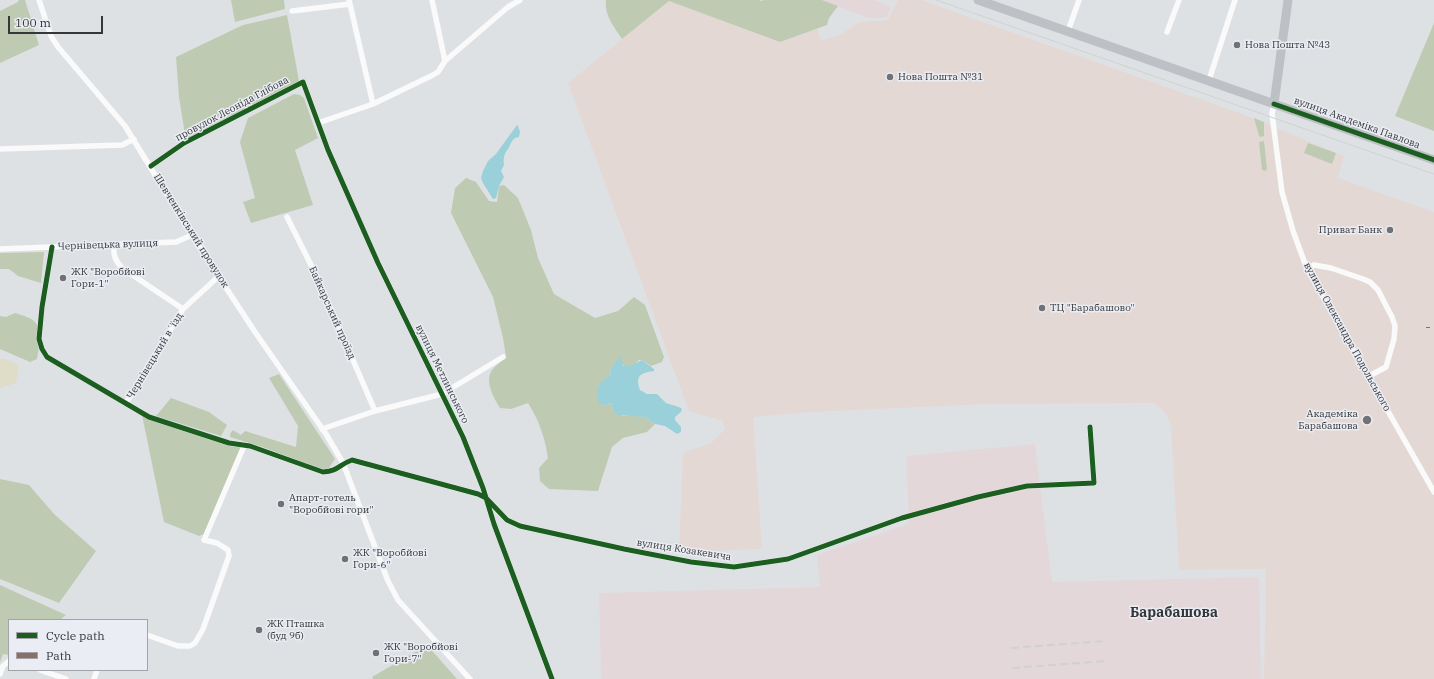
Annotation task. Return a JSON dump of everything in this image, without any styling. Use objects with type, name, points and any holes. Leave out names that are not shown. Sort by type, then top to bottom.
[{"type":"main road","name":"вулиця Академіка Павлова","points":[[978,0],[1434,160]]},
{"type":"main road","points":[[1274,104],[1288,0]]},
{"type":"street","name":"Шевченківський провулок","points":[[38,0],[51,36],[58,47],[126,126],[218,276],[344,463],[368,532],[388,581],[398,600],[470,679]]},
{"type":"street","points":[[432,0],[445,61]]},
{"type":"street","points":[[318,123],[373,104],[438,72],[445,61],[508,8],[520,0]]},
{"type":"street","points":[[1068,31],[1079,0]]},
{"type":"street","points":[[1167,32],[1179,0]]},
{"type":"street","points":[[1209,80],[1235,0]]},
{"type":"street","points":[[292,11],[349,2],[373,104]]},
{"type":"street","name":"вулиця Метлинського","points":[[303,82],[328,150],[378,262],[463,437],[552,679]]},
{"type":"street","name":"провулок Леоніда Глібова","points":[[151,166],[184,143],[303,82]]},
{"type":"street","name":"вулиця Олександра Подольського","points":[[1274,104],[1272,114],[1281,187],[1293,231],[1307,268],[1434,492]]},
{"type":"street","points":[[0,149],[122,144],[134,139]]},
{"type":"street","name":"Байкарський проїзд","points":[[287,217],[318,279],[375,411]]},
{"type":"street","name":"Чернівецька вулиця","points":[[0,249],[176,242],[192,235]]},
{"type":"street","name":"Чернівецький вʼїзд","points":[[114,245],[113,254],[116,261],[122,268],[183,309]]},
{"type":"street","points":[[52,247],[42,307],[39,339],[47,358],[150,417],[229,443],[247,446],[323,472],[334,471],[344,463]]},
{"type":"street","points":[[1307,268],[1316,265],[1350,274],[1370,282],[1380,293],[1393,319],[1394,339],[1386,367],[1369,376]]},
{"type":"street","name":"Чернівецький вʼїзд","points":[[126,403],[183,309],[218,276]]},
{"type":"street","points":[[322,429],[375,411],[442,394],[503,357]]},
{"type":"street","name":"вулиця Козакевича","points":[[344,463],[352,460],[478,494],[486,498],[507,520],[520,526],[624,549],[691,562],[727,567],[746,566],[788,559],[902,518],[978,497],[1027,486],[1094,483],[1090,427]]},
{"type":"street","points":[[148,635],[184,647],[195,643],[203,629],[229,556],[228,550],[217,543],[204,540],[247,446]]},
{"type":"street","points":[[0,674],[3,666],[8,662]]},
{"type":"street","points":[[43,671],[66,679]]},
{"type":"shaded area","points":[[822,0],[874,0],[891,7],[886,18],[868,18]]},
{"type":"shaded area","name":"ТЦ \"Барабашово\"","points":[[898,0],[921,0],[1245,115],[1344,156],[1338,178],[1434,212],[1434,679],[1264,679],[1266,569],[1179,570],[1171,425],[1162,409],[1154,403],[988,404],[810,412],[753,417],[762,549],[679,552],[683,453],[711,443],[725,429],[723,421],[689,411],[568,83],[669,1],[780,42],[817,28],[821,40],[842,34],[859,22],[888,20]]},
{"type":"shaded area","points":[[1035,444],[1052,582],[1259,577],[1261,679],[601,679],[599,593],[820,587],[817,555],[909,524],[906,456]]},
{"type":"green space","points":[[19,0],[25,0],[39,45],[0,63],[0,11],[18,2]]},
{"type":"green space","points":[[231,0],[284,0],[285,9],[235,22]]},
{"type":"green space","points":[[606,0],[822,0],[838,6],[829,18],[827,25],[780,42],[669,1],[622,39],[608,16]]},
{"type":"green space","points":[[287,15],[299,81],[186,141],[179,97],[176,57],[243,25]]},
{"type":"green space","points":[[1434,23],[1434,131],[1395,116]]},
{"type":"green space","points":[[294,94],[300,95],[304,98],[318,138],[295,150],[313,205],[251,223],[243,202],[255,198],[240,142],[248,118]]},
{"type":"green space","points":[[1254,118],[1264,122],[1264,136],[1259,136]]},
{"type":"green space","points":[[1264,141],[1267,169],[1265,171],[1262,170],[1259,142]]},
{"type":"green space","points":[[1308,143],[1336,153],[1332,164],[1304,153]]},
{"type":"green space","points":[[466,178],[476,182],[489,201],[497,202],[499,186],[504,185],[518,198],[531,230],[538,258],[554,294],[595,318],[618,311],[634,297],[645,305],[664,357],[662,362],[651,366],[642,360],[639,360],[635,364],[626,367],[622,364],[621,357],[611,367],[610,375],[600,384],[597,393],[605,405],[611,403],[614,412],[624,416],[632,415],[645,417],[655,424],[647,432],[623,438],[612,447],[598,491],[549,489],[540,481],[539,468],[548,458],[541,429],[532,409],[528,403],[511,409],[500,408],[493,394],[489,384],[489,379],[492,370],[506,357],[503,338],[493,297],[451,213],[455,188]]},
{"type":"green space","points":[[44,252],[41,283],[18,276],[9,269],[0,269],[0,253]]},
{"type":"green space","points":[[15,313],[34,321],[39,329],[40,339],[37,359],[30,362],[0,349],[0,316],[6,317]]},
{"type":"green space","points":[[279,374],[335,459],[329,468],[318,468],[265,448],[230,437],[233,430],[241,435],[245,431],[296,447],[298,426],[269,378]]},
{"type":"green space","points":[[171,398],[209,412],[227,425],[221,436],[156,416]]},
{"type":"green space","points":[[142,415],[149,420],[229,446],[241,447],[204,534],[199,536],[164,522]]},
{"type":"green space","points":[[0,479],[29,485],[54,514],[96,551],[59,603],[0,579]]},
{"type":"green space","points":[[0,585],[66,615],[61,619],[8,619],[8,655],[3,654],[0,662]]},
{"type":"green space","points":[[427,645],[457,679],[373,679],[372,677]]},
{"type":"sand","points":[[0,359],[5,359],[19,365],[16,383],[0,388]]},
{"type":"water","points":[[517,125],[520,132],[519,137],[513,140],[505,154],[504,165],[501,171],[504,177],[499,186],[496,198],[493,199],[481,178],[483,171],[488,161],[496,154]]},
{"type":"water","points":[[621,356],[623,366],[632,365],[642,360],[654,369],[654,371],[642,374],[640,376],[638,381],[640,390],[647,394],[657,394],[666,403],[682,409],[681,412],[675,417],[675,420],[681,427],[681,432],[677,434],[665,426],[655,424],[645,417],[618,415],[614,412],[611,403],[605,405],[600,404],[597,397],[599,386],[602,381],[610,375],[611,367]]},
{"type":"tram line","points":[[936,0],[1434,174]]},
{"type":"railway","points":[[1011,648],[1105,641]]},
{"type":"railway","points":[[1012,668],[1106,661]]},
{"type":"cycle path","points":[[151,166],[184,143],[303,82],[328,150],[378,263],[463,437],[552,679]]},
{"type":"cycle path","points":[[1274,104],[1434,160]]},
{"type":"cycle path","points":[[52,247],[42,307],[39,339],[42,349],[47,357],[149,417],[229,443],[250,446],[323,472],[336,469],[352,460],[478,494],[486,498],[507,520],[520,526],[691,562],[734,567],[788,559],[902,518],[978,497],[1027,486],[1094,483],[1090,427]]},
{"type":"place","name":"Нова Пошта №43","points":[[1237,45]]},
{"type":"place","name":"Нова Пошта №31","points":[[890,77]]},
{"type":"place","name":"Приват Банк","points":[[1390,230]]},
{"type":"place","name":"ЖК \"Воробйові Гори-1\"","points":[[63,278]]},
{"type":"place","name":"ТЦ \"Барабашово\"","points":[[1042,308]]},
{"type":"place","name":"Академіка Барабашова","points":[[1367,420]]},
{"type":"place","name":"Апарт-готель \"Воробйові гори\"","points":[[281,504]]},
{"type":"place","name":"ЖК \"Воробйові Гори-6\"","points":[[345,559]]},
{"type":"place","name":"ЖК Пташка (буд 9б)","points":[[259,630]]},
{"type":"place","name":"ЖК \"Воробйові Гори-7\"","points":[[376,653]]},
{"type":"district","name":"Барабашова","points":[[1174,613]]}]
